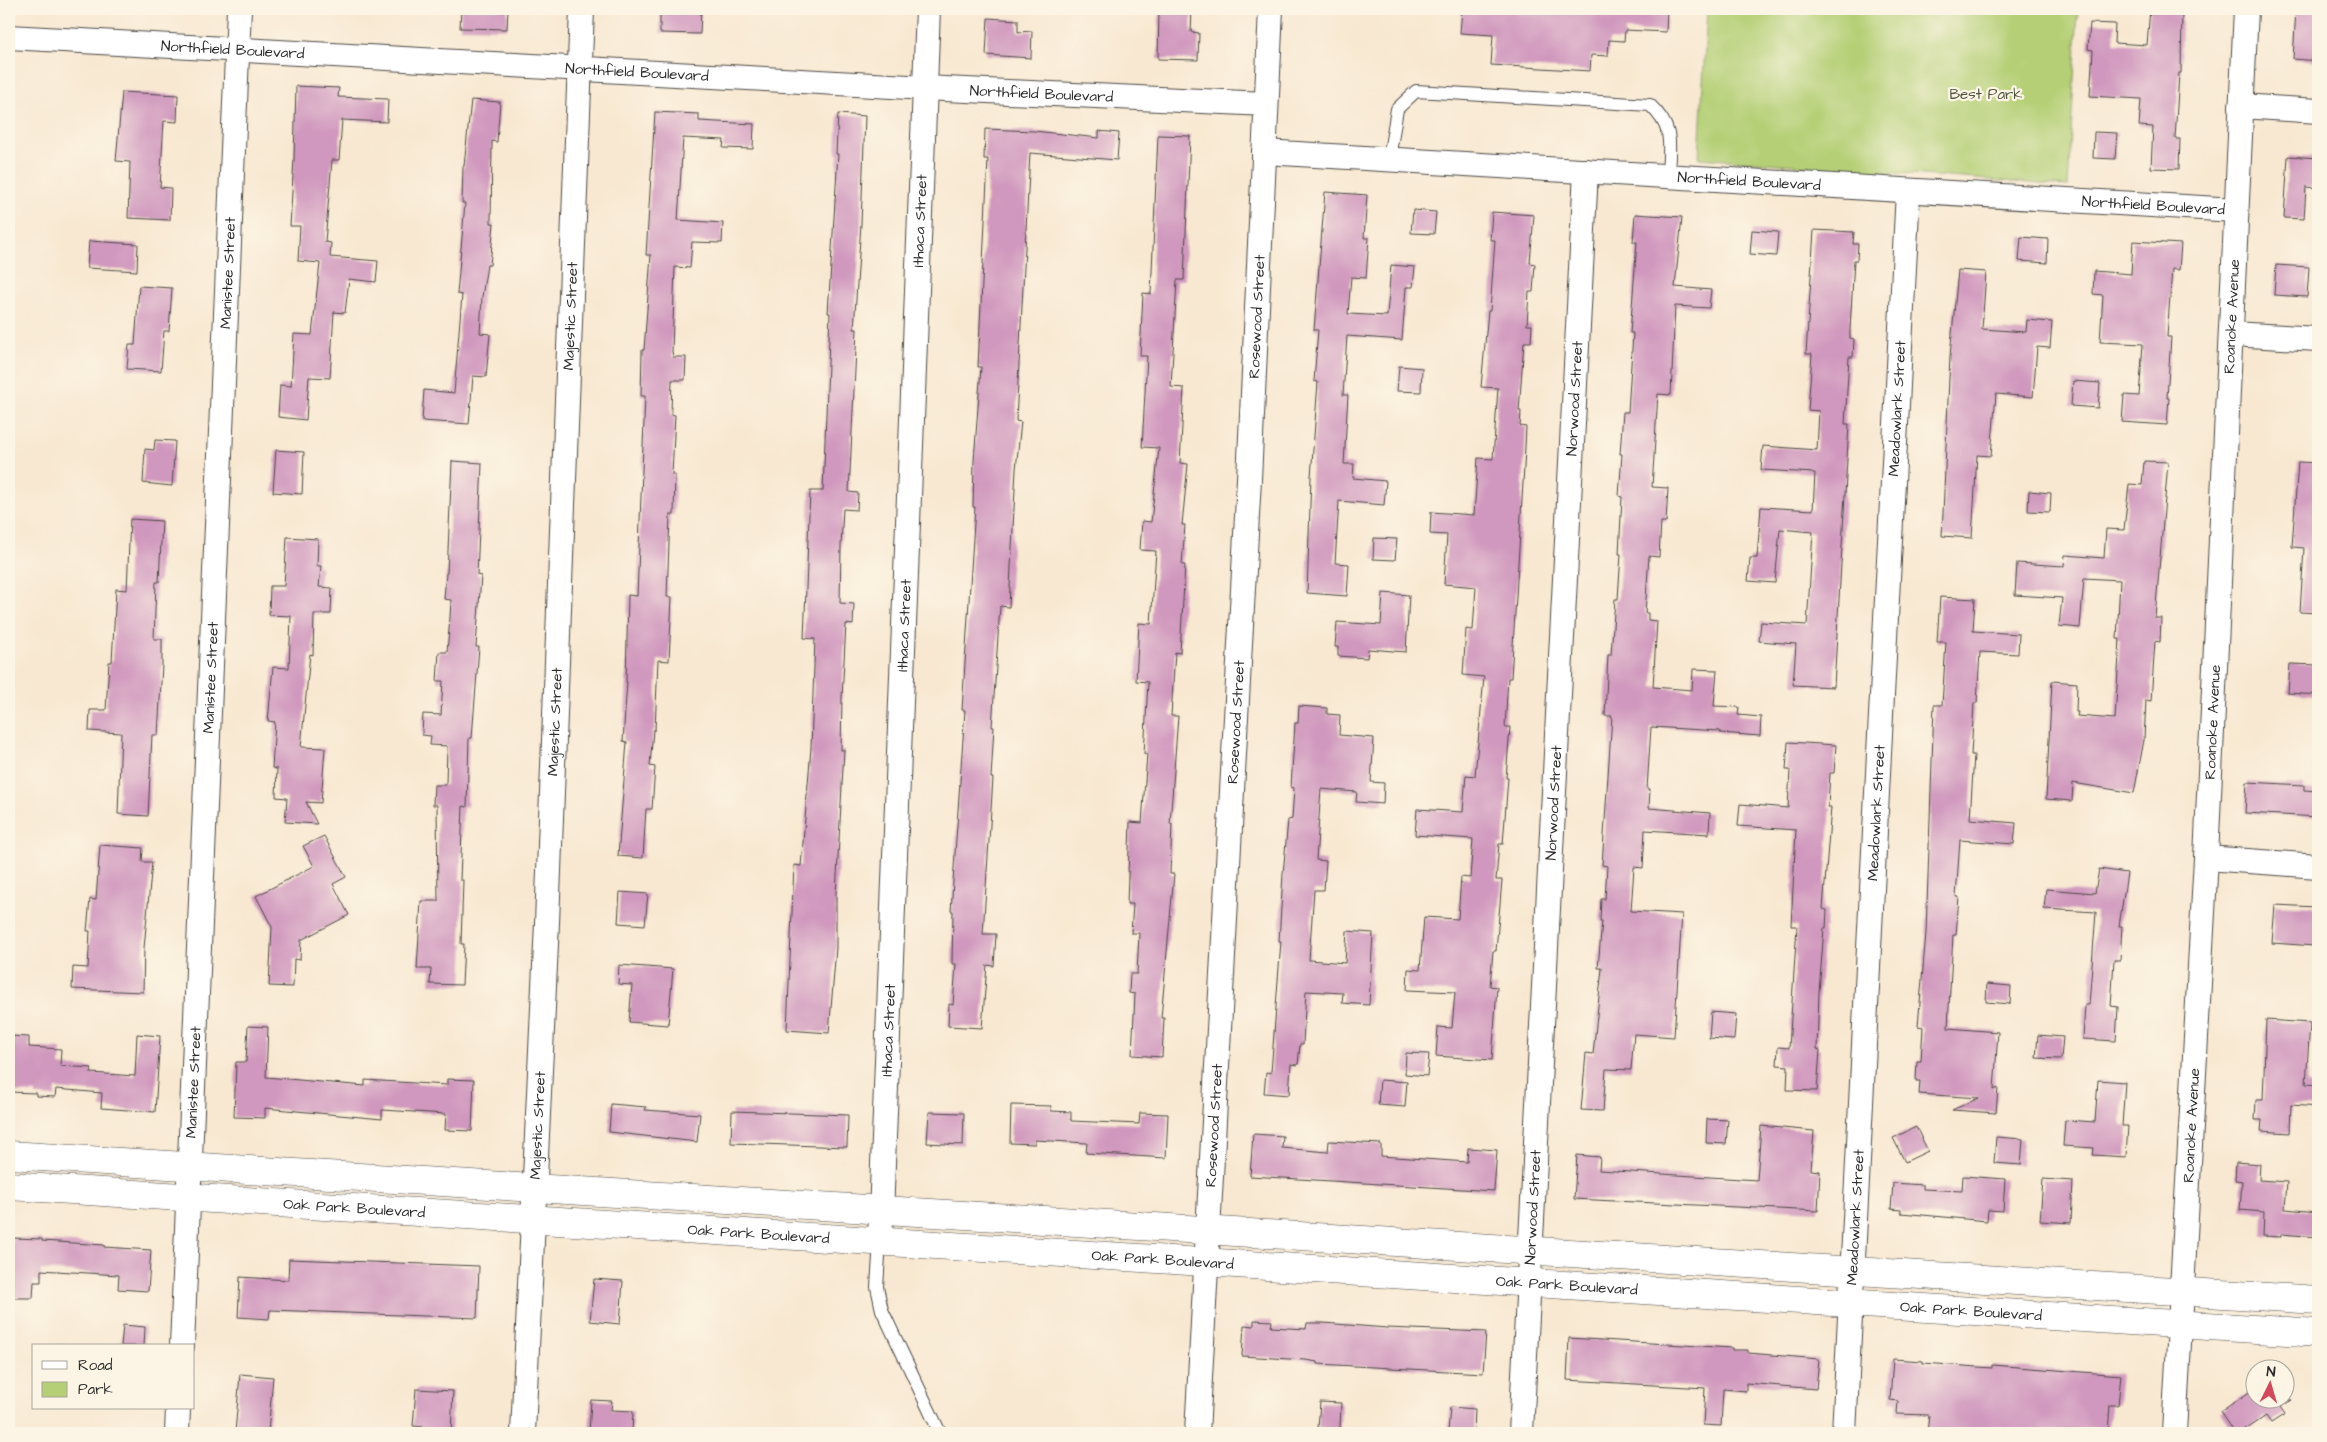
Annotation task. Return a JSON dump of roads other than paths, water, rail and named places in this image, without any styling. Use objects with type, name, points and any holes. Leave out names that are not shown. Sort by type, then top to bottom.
[{"type":"street","name":"Manistee Street","points":[[182,1344],[239,9]]},
{"type":"street","name":"Majestic Street","points":[[523,1433],[534,1219],[582,9]]},
{"type":"street","name":"Ithaca Street","points":[[880,1241],[928,9]]},
{"type":"street","name":"Rosewood Street","points":[[1198,1433],[1247,509],[1270,9]]},
{"type":"street","name":"Roanoke Avenue","points":[[2174,1433],[2206,858],[2231,334],[2235,210],[2246,9]]},
{"type":"street","name":"Northfield Boulevard","points":[[9,37],[1266,104]]},
{"type":"street","points":[[2241,106],[2318,111]]},
{"type":"street","name":"Northfield Boulevard","points":[[1264,152],[2235,210]]},
{"type":"street","name":"Norwood Street","points":[[1522,1433],[1586,171]]},
{"type":"street","name":"Meadowlark Street","points":[[1844,1433],[1908,191]]},
{"type":"street","points":[[2231,334],[2318,339]]},
{"type":"street","points":[[2206,858],[2318,866]]},
{"type":"street","name":"Oak Park Boulevard","points":[[9,1155],[2318,1300]]},
{"type":"street","name":"Oak Park Boulevard","points":[[9,1186],[2318,1333]]},
{"type":"street","points":[[177,1433],[178,1410]]},
{"type":"lane","points":[[1389,159],[1397,109],[1416,91],[1650,105],[1663,118],[1670,140],[1668,176]]},
{"type":"lane","points":[[880,1241],[877,1288],[882,1310],[940,1433]]},
{"type":"park label","name":"Best Park","points":[[1986,94]]}]
